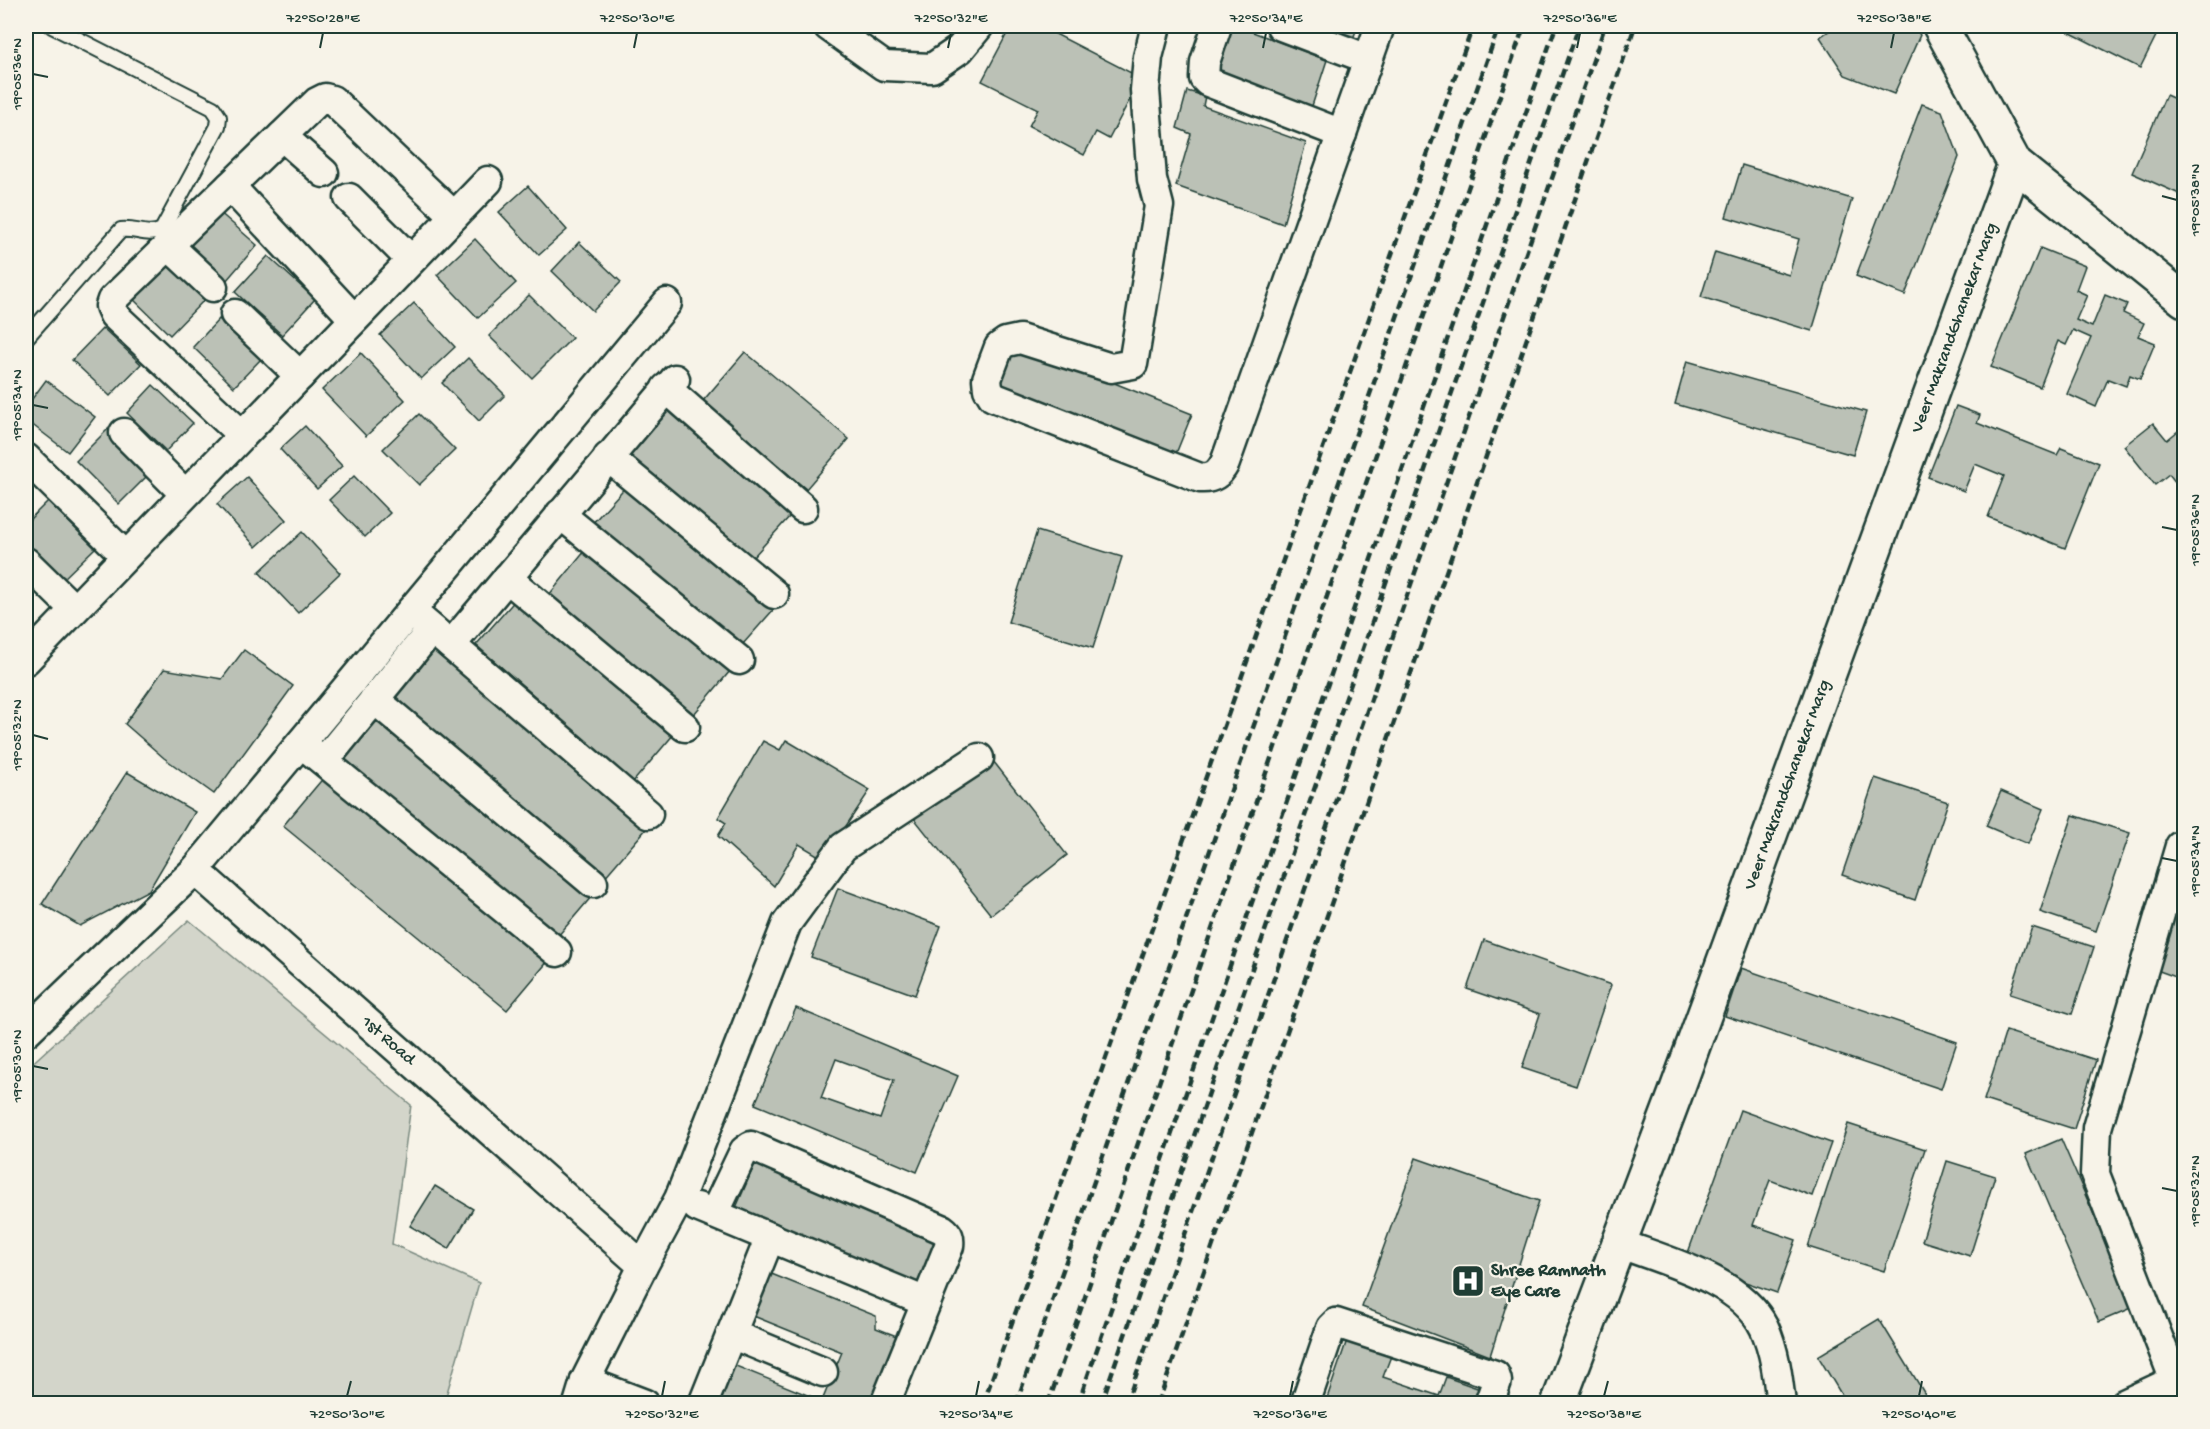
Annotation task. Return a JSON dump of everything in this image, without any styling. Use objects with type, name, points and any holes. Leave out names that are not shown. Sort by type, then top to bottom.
[{"type":"street","points":[[828,26],[884,66],[932,68],[960,49],[979,26]]},
{"type":"street","points":[[1156,26],[1148,57],[1145,90],[1152,179],[1159,206],[1133,364],[1111,368],[1020,339],[1006,342],[999,347],[987,379],[988,389],[993,397],[1200,478],[1216,476],[1225,463],[1380,26]]},
{"type":"street","points":[[1217,26],[1203,70],[1204,78],[1208,82],[1342,134]]},
{"type":"street","points":[[1282,26],[1368,59]]},
{"type":"street","points":[[1940,26],[2015,164],[2184,300]]},
{"type":"street","points":[[242,435],[114,315],[110,306],[112,300],[317,102],[325,99],[332,100],[454,216]]},
{"type":"street","points":[[282,136],[324,173]]},
{"type":"street","name":"Veer MakrandGhanekar Marg","points":[[1558,1404],[1679,1083],[2015,164]]},
{"type":"street","points":[[26,660],[488,181]]},
{"type":"street","points":[[230,186],[354,319]]},
{"type":"street","points":[[349,198],[411,260]]},
{"type":"street","points":[[168,245],[213,287]]},
{"type":"street","points":[[324,761],[431,628],[667,303]]},
{"type":"street","points":[[235,314],[300,376]]},
{"type":"street","points":[[26,1032],[195,870],[301,743],[431,628],[507,578],[670,384],[803,508]]},
{"type":"street","points":[[123,433],[185,494]]},
{"type":"street","points":[[26,458],[126,556]]},
{"type":"street","points":[[608,458],[774,594]]},
{"type":"street","points":[[560,514],[739,660]]},
{"type":"street","points":[[26,562],[74,609]]},
{"type":"street","points":[[507,578],[686,727]]},
{"type":"street","points":[[431,628],[648,814]]},
{"type":"street","points":[[374,699],[593,883]]},
{"type":"street","points":[[301,743],[557,952]]},
{"type":"street","points":[[642,1403],[582,1393],[643,1266],[679,1199],[787,923],[843,847],[979,758]]},
{"type":"street","points":[[2124,1404],[2180,1378],[2095,1174],[2097,1128],[2180,846]]},
{"type":"street","name":"1st Road","points":[[195,870],[643,1266]]},
{"type":"street","points":[[714,1214],[744,1151],[748,1147],[755,1147],[947,1233],[950,1238],[949,1246],[885,1404]]},
{"type":"street","points":[[679,1199],[926,1302]]},
{"type":"street","points":[[703,1404],[770,1237]]},
{"type":"street","points":[[1618,1243],[1714,1280],[1748,1304],[1764,1327],[1777,1369],[1781,1404]]},
{"type":"street","points":[[1305,1404],[1330,1328],[1335,1323],[1495,1375],[1497,1381],[1492,1403]]},
{"type":"street","points":[[731,1335],[823,1372]]},
{"type":"lane","points":[[26,338],[121,230],[131,228],[146,234],[154,234],[162,230],[218,126],[219,117],[213,108],[52,26]]},
{"type":"shaded area","points":[[189,920],[411,1105],[392,1244],[479,1283],[444,1403],[26,1403],[26,1069]]},
{"type":"building","points":[[1011,26],[1040,26],[1141,78],[1109,139],[1096,132],[1084,155],[1029,126],[1038,109],[982,81]]},
{"type":"building","points":[[1227,26],[1237,26],[1327,60],[1311,109],[1212,75]]},
{"type":"building","points":[[1312,26],[1358,26],[1352,41]]},
{"type":"building","points":[[1834,26],[1914,26],[1920,35],[1894,94],[1845,75],[1820,37]]},
{"type":"building","points":[[2057,26],[2161,26],[2140,68]]},
{"type":"building","points":[[1187,91],[1205,96],[1203,106],[1306,143],[1283,224],[1176,186],[1191,134],[1177,128]]},
{"type":"building","points":[[2166,95],[2184,103],[2184,196],[2132,173]]},
{"type":"building","points":[[1922,104],[1942,111],[1959,157],[1905,295],[1856,276]]},
{"type":"building","points":[[1742,165],[1852,199],[1812,331],[1701,297],[1715,252],[1789,275],[1799,239],[1726,217]]},
{"type":"building","points":[[528,186],[567,230],[539,255],[499,212]]},
{"type":"building","points":[[217,210],[257,245],[226,281],[185,246]]},
{"type":"building","points":[[475,239],[516,283],[478,318],[437,275]]},
{"type":"building","points":[[579,242],[621,282],[593,311],[552,271]]},
{"type":"building","points":[[2040,248],[2085,266],[2076,290],[2087,295],[2076,320],[2092,327],[2105,295],[2127,304],[2123,313],[2144,323],[2138,336],[2155,343],[2140,379],[2130,375],[2126,386],[2108,379],[2096,407],[2067,394],[2091,338],[2073,330],[2066,345],[2058,341],[2040,387],[1991,367]]},
{"type":"building","points":[[268,256],[315,299],[282,335],[235,292]]},
{"type":"building","points":[[164,259],[205,299],[170,335],[129,295]]},
{"type":"building","points":[[529,295],[572,338],[532,378],[489,336]]},
{"type":"building","points":[[414,303],[455,347],[421,379],[380,335]]},
{"type":"building","points":[[219,319],[261,359],[234,387],[193,347]]},
{"type":"building","points":[[103,328],[141,364],[110,396],[72,360]]},
{"type":"building","points":[[1014,343],[1192,414],[1173,461],[996,390]]},
{"type":"building","points":[[745,352],[849,439],[806,489],[702,402]]},
{"type":"building","points":[[361,353],[405,400],[366,436],[322,390]]},
{"type":"building","points":[[468,358],[505,395],[479,421],[442,383]]},
{"type":"building","points":[[1687,361],[1866,412],[1853,455],[1675,404]]},
{"type":"building","points":[[46,380],[95,417],[68,452],[26,420],[26,407]]},
{"type":"building","points":[[153,385],[193,423],[166,451],[127,413]]},
{"type":"building","points":[[1956,406],[1980,415],[1977,423],[2057,455],[2061,448],[2099,463],[2065,548],[1988,517],[2004,476],[1975,464],[1964,491],[1928,477]]},
{"type":"building","points":[[669,409],[790,516],[746,565],[625,459]]},
{"type":"building","points":[[419,414],[455,450],[419,485],[383,449]]},
{"type":"building","points":[[2153,423],[2167,440],[2184,426],[2184,493],[2169,474],[2155,485],[2124,446]]},
{"type":"building","points":[[305,426],[342,466],[317,489],[280,449]]},
{"type":"building","points":[[108,429],[151,472],[119,504],[76,461]]},
{"type":"building","points":[[354,476],[390,513],[365,537],[329,500]]},
{"type":"building","points":[[247,477],[286,520],[256,547],[217,504]]},
{"type":"building","points":[[630,482],[774,609],[735,653],[590,526]]},
{"type":"building","points":[[48,501],[95,548],[59,583],[26,548],[26,523]]},
{"type":"building","points":[[1037,531],[1122,557],[1093,648],[1008,622]]},
{"type":"building","points":[[302,532],[340,573],[298,613],[259,572]]},
{"type":"building","points":[[585,551],[730,671],[689,720],[544,601]]},
{"type":"building","points":[[518,597],[674,734],[633,782],[476,645]]},
{"type":"building","points":[[428,640],[647,828],[604,878],[383,692]]},
{"type":"building","points":[[244,650],[293,686],[214,794],[164,758],[125,724],[164,669],[222,679]]},
{"type":"building","points":[[376,711],[592,896],[552,943],[335,758]]},
{"type":"building","points":[[786,740],[870,790],[824,859],[799,844],[774,886],[718,836],[726,823],[718,818],[763,741],[780,750]]},
{"type":"building","points":[[990,757],[1067,855],[991,915],[913,817]]},
{"type":"building","points":[[127,772],[195,812],[149,890],[80,926],[42,904]]},
{"type":"building","points":[[325,776],[549,960],[507,1010],[283,826]]},
{"type":"building","points":[[1875,778],[1948,802],[1915,900],[1842,875]]},
{"type":"building","points":[[2001,791],[2043,809],[2028,844],[1986,826]]},
{"type":"building","points":[[2073,815],[2130,833],[2096,931],[2040,912]]},
{"type":"building","points":[[2184,880],[2184,980],[2151,968]]},
{"type":"building","points":[[838,888],[941,926],[915,995],[811,957]]},
{"type":"building","points":[[2032,927],[2094,947],[2072,1014],[2010,994]]},
{"type":"building","points":[[1484,940],[1611,985],[1576,1086],[1522,1068],[1540,1014],[1467,989]]},
{"type":"building","points":[[1741,968],[1957,1042],[1941,1089],[1725,1016]]},
{"type":"building","points":[[796,1008],[958,1076],[917,1172],[755,1104]],"holes":[[[836,1059],[894,1080],[880,1119],[821,1098]]]},
{"type":"building","points":[[2006,1031],[2096,1060],[2074,1129],[1984,1100]]},
{"type":"building","points":[[1740,1110],[1831,1143],[1812,1196],[1770,1180],[1753,1225],[1796,1240],[1777,1293],[1685,1261]]},
{"type":"building","points":[[1848,1124],[1925,1149],[1884,1271],[1808,1247]]},
{"type":"building","points":[[2061,1139],[2134,1307],[2099,1322],[2026,1154]]},
{"type":"building","points":[[1416,1158],[1539,1201],[1490,1356],[1362,1307]]},
{"type":"building","points":[[757,1159],[939,1236],[918,1287],[735,1210]]},
{"type":"building","points":[[1947,1161],[1995,1176],[1970,1256],[1922,1241]]},
{"type":"building","points":[[435,1186],[473,1209],[449,1249],[410,1226]]},
{"type":"building","points":[[769,1273],[876,1316],[876,1328],[899,1337],[872,1404],[710,1404],[726,1362],[822,1401],[842,1352],[751,1315]]},
{"type":"building","points":[[1879,1319],[1931,1404],[1847,1404],[1818,1356]]},
{"type":"building","points":[[1347,1340],[1391,1356],[1383,1377],[1439,1396],[1446,1377],[1483,1390],[1478,1404],[1325,1404]]},
{"type":"railway","points":[[983,1404],[1473,26]]},
{"type":"railway","points":[[1016,1404],[1499,26]]},
{"type":"railway","points":[[1048,1404],[1524,26]]},
{"type":"railway","points":[[1078,1404],[1556,26]]},
{"type":"railway","points":[[1101,1404],[1579,26]]},
{"type":"railway","points":[[1126,1404],[1605,26]]},
{"type":"railway","points":[[1158,1404],[1635,26]]},
{"type":"place","name":"Shree Ramnath Eye Care","points":[[1468,1281]]}]
